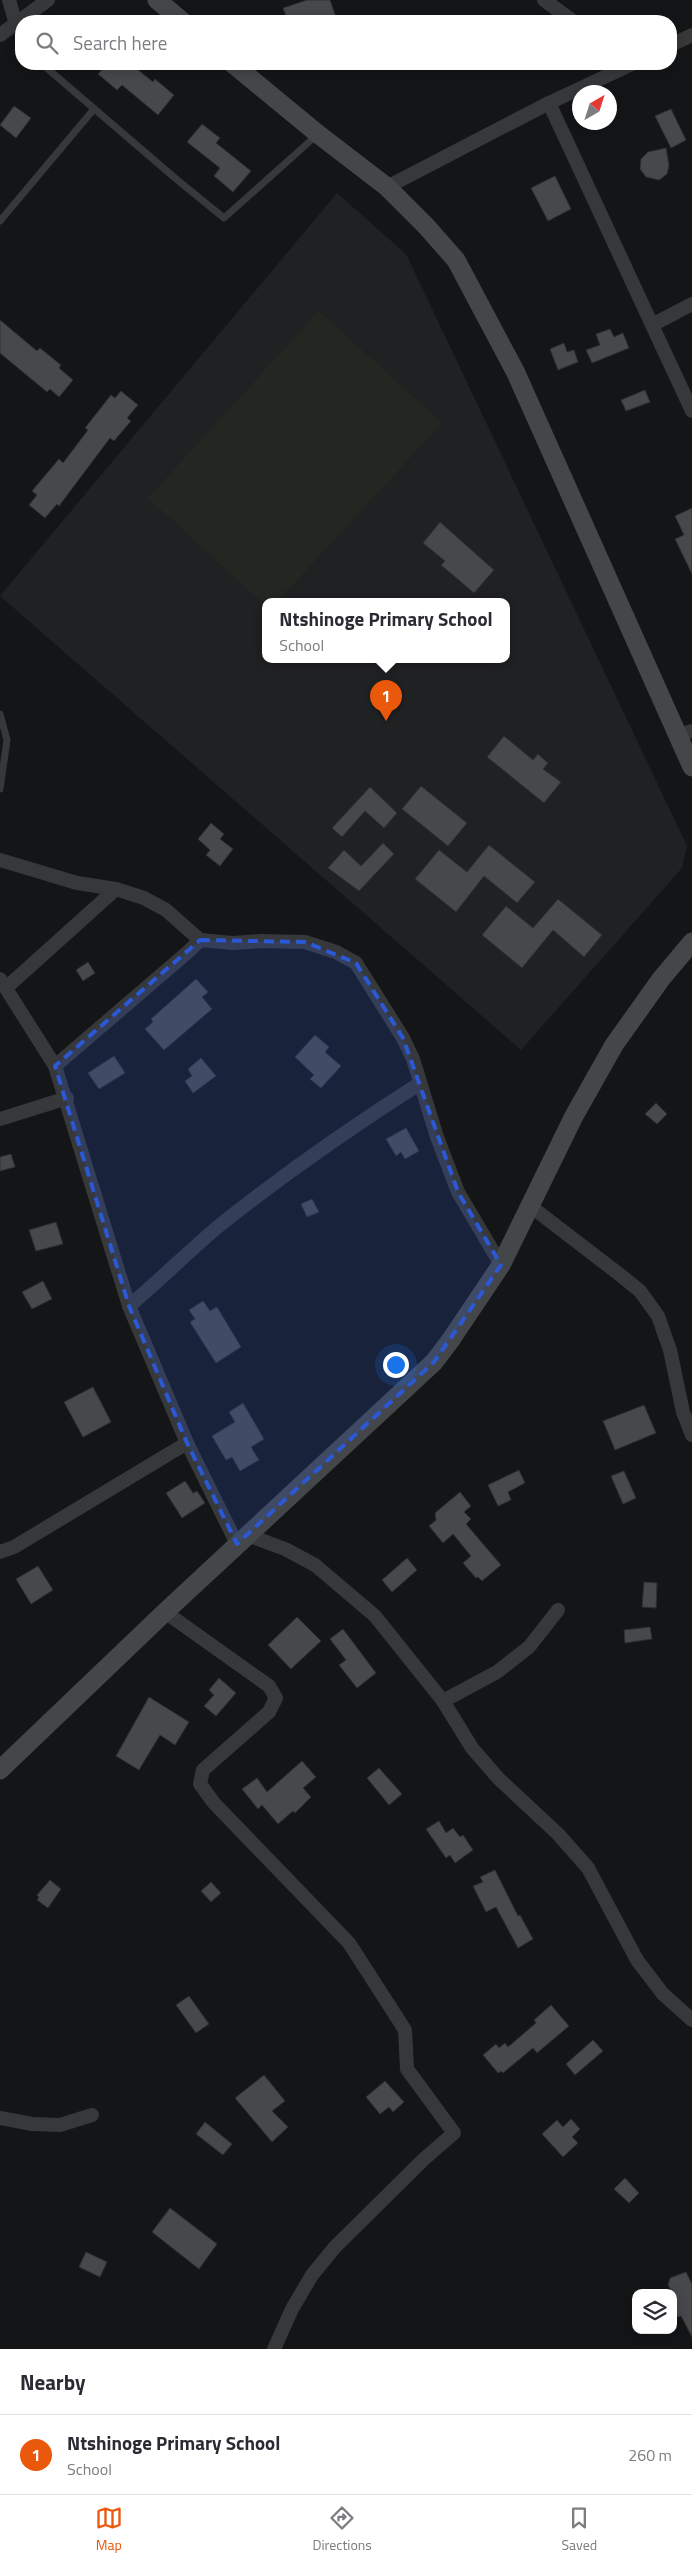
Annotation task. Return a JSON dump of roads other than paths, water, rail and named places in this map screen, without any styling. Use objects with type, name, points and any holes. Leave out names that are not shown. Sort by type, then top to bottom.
[{"type":"street","points":[[10,0],[15,16]]},
{"type":"street","points":[[33,15],[48,0]]},
{"type":"street","points":[[157,0],[175,15]]},
{"type":"street","points":[[544,0],[565,15]]},
{"type":"street","points":[[0,35],[15,30]]},
{"type":"street","points":[[677,43],[692,35]]},
{"type":"street","points":[[240,70],[318,134],[387,186],[456,260],[516,374],[684,733],[692,767]]},
{"type":"street","points":[[387,186],[617,70]]},
{"type":"street","points":[[549,103],[692,411]]},
{"type":"street","points":[[652,325],[692,304]]},
{"type":"street","points":[[0,860],[77,883],[116,889],[144,898],[166,910],[200,940],[233,943],[305,942],[336,952],[356,964],[403,1038],[413,1059],[419,1084],[458,1192],[501,1265]]},
{"type":"street","points":[[116,889],[4,983],[56,1066],[129,1306],[187,1443],[242,1540],[285,1549],[315,1564],[375,1616],[443,1700],[472,1748],[498,1779],[558,1834],[588,1868],[637,1960],[663,1994],[692,2020]]},
{"type":"street","points":[[56,1066],[189,952],[200,940]]},
{"type":"street","points":[[0,1770],[165,1612],[434,1362],[501,1265],[574,1116],[614,1044],[661,979],[692,942]]},
{"type":"street","points":[[129,1306],[218,1227],[285,1175],[340,1134],[419,1084]]},
{"type":"street","points":[[0,1119],[67,1098]]},
{"type":"street","points":[[529,1205],[640,1291],[658,1316],[670,1350],[675,1383],[683,1412],[692,1435]]},
{"type":"street","points":[[0,1552],[14,1546],[187,1443]]},
{"type":"street","points":[[443,1700],[497,1672],[529,1647],[558,1610]]},
{"type":"street","points":[[165,1612],[269,1686],[276,1698],[269,1712],[203,1770],[200,1784],[214,1802],[349,1942],[405,2030],[407,2069],[454,2133],[424,2159],[369,2213],[312,2274],[292,2309],[274,2349]]},
{"type":"street","points":[[0,2118],[32,2124],[60,2125],[92,2115]]},
{"type":"lane","points":[[49,70],[224,218],[318,134]]},
{"type":"lane","points":[[0,221],[94,109]]},
{"type":"lane","points":[[0,714],[7,740],[0,789]]},
{"type":"place","name":"Ntshinoge Primary School","points":[[386,721]]}]
